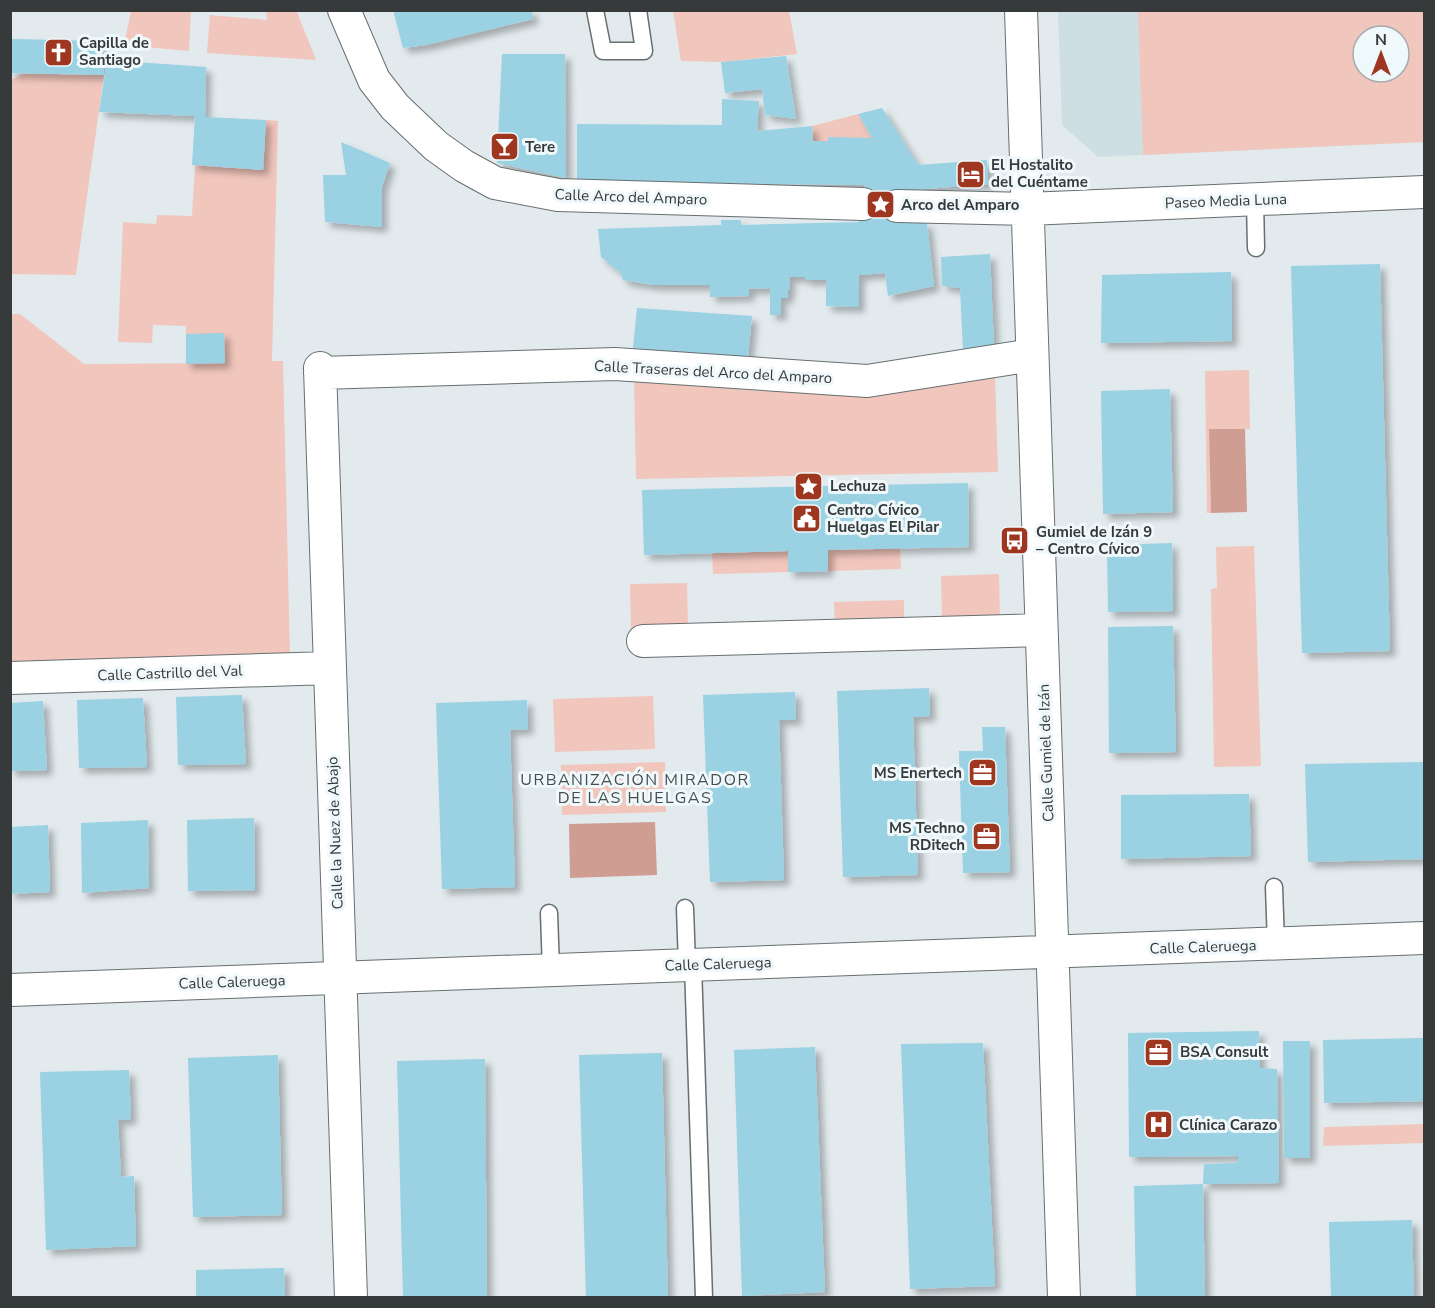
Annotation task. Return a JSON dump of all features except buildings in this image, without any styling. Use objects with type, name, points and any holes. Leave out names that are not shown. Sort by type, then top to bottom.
[{"type":"street","name":"Calle Arco del Amparo","points":[[344,10],[374,80],[395,107],[436,146],[464,166],[495,183],[558,195],[862,204]]},
{"type":"street","name":"Calle Gumiel de Izán","points":[[1021,10],[1064,1298]]},
{"type":"street","name":"Paseo Media Luna","points":[[1028,209],[1425,192]]},
{"type":"street","points":[[897,206],[1028,209]]},
{"type":"street","name":"Calle Traseras del Arco del Amparo","points":[[320,371],[615,364],[867,381],[1032,356]]},
{"type":"street","name":"Calle la Nuez de Abajo","points":[[320,371],[351,1298]]},
{"type":"street","points":[[643,641],[1041,630]]},
{"type":"street","name":"Calle Castrillo del Val","points":[[10,678],[330,668]]},
{"type":"street","name":"Calle Caleruega","points":[[10,990],[1425,938]]},
{"type":"lane","points":[[595,10],[603,51],[644,51],[638,10]]},
{"type":"lane","points":[[1255,200],[1256,248]]},
{"type":"lane","points":[[1274,887],[1276,944]]},
{"type":"lane","points":[[685,908],[694,1015],[704,1298]]},
{"type":"lane","points":[[549,913],[551,970]]},
{"type":"shaded area","points":[[131,11],[191,11],[189,51],[124,45]]},
{"type":"shaded area","points":[[266,11],[297,12],[316,60],[207,53],[210,15],[267,20]]},
{"type":"shaded area","points":[[673,11],[789,11],[797,54],[721,62],[681,61]]},
{"type":"shaded area","points":[[1058,11],[1424,11],[1424,142],[1098,157],[1062,125]]},
{"type":"shaded area","points":[[1138,11],[1424,11],[1424,142],[1143,155]]},
{"type":"shaded area","points":[[24,74],[104,75],[76,275],[11,274],[10,80]]},
{"type":"shaded area","points":[[858,114],[872,138],[828,138],[828,141],[813,141],[812,126]]},
{"type":"shaded area","points":[[266,120],[278,121],[272,361],[283,361],[290,656],[11,664],[10,314],[20,314],[84,364],[224,363],[224,334],[186,334],[186,326],[153,325],[152,343],[118,342],[123,222],[156,224],[157,215],[192,216],[195,165],[263,170]]},
{"type":"shaded area","points":[[1249,370],[1250,429],[1209,430],[1211,513],[1207,513],[1205,371]]},
{"type":"shaded area","points":[[995,376],[998,472],[636,479],[634,381],[763,391],[870,395]]},
{"type":"shaded area","points":[[1209,429],[1245,429],[1247,512],[1211,513]]},
{"type":"shaded area","points":[[1254,546],[1261,766],[1214,767],[1211,589],[1217,588],[1216,547]]},
{"type":"shaded area","points":[[900,548],[901,569],[828,571],[828,550]]},
{"type":"shaded area","points":[[788,551],[788,572],[713,574],[712,553]]},
{"type":"shaded area","points":[[999,574],[1000,621],[942,623],[941,576]]},
{"type":"shaded area","points":[[687,583],[688,630],[631,631],[630,584]]},
{"type":"shaded area","points":[[904,600],[904,624],[835,626],[834,602]]},
{"type":"shaded area","points":[[653,696],[655,749],[555,752],[553,699]]},
{"type":"shaded area","points":[[665,762],[666,812],[562,815],[561,765]]},
{"type":"shaded area","points":[[655,822],[657,875],[570,878],[569,824]]},
{"type":"shaded area","points":[[1424,1124],[1424,1143],[1323,1146],[1324,1127]]},
{"type":"place","name":"Capilla de Santiago","points":[[58,52]]},
{"type":"place","name":"Tere","points":[[504,147]]},
{"type":"place","name":"El Hostalito del Cuéntame","points":[[970,174]]},
{"type":"place","name":"Arco del Amparo","points":[[880,205]]},
{"type":"place","name":"Lechuza","points":[[809,486]]},
{"type":"place","name":"Centro Cívico Huelgas El Pilar","points":[[806,519]]},
{"type":"place","name":"Gumiel de Izán 9 – Centro Cívico","points":[[1015,541]]},
{"type":"place","name":"MS Enertech","points":[[983,773]]},
{"type":"place","name":"MS Techno RDitech","points":[[986,837]]},
{"type":"place","name":"BSA Consult","points":[[1159,1052]]},
{"type":"place","name":"Clínica Carazo","points":[[1158,1125]]},
{"type":"district","name":"URBANIZACIÓN MIRADOR DE LAS HUELGAS","points":[[635,788]]}]
